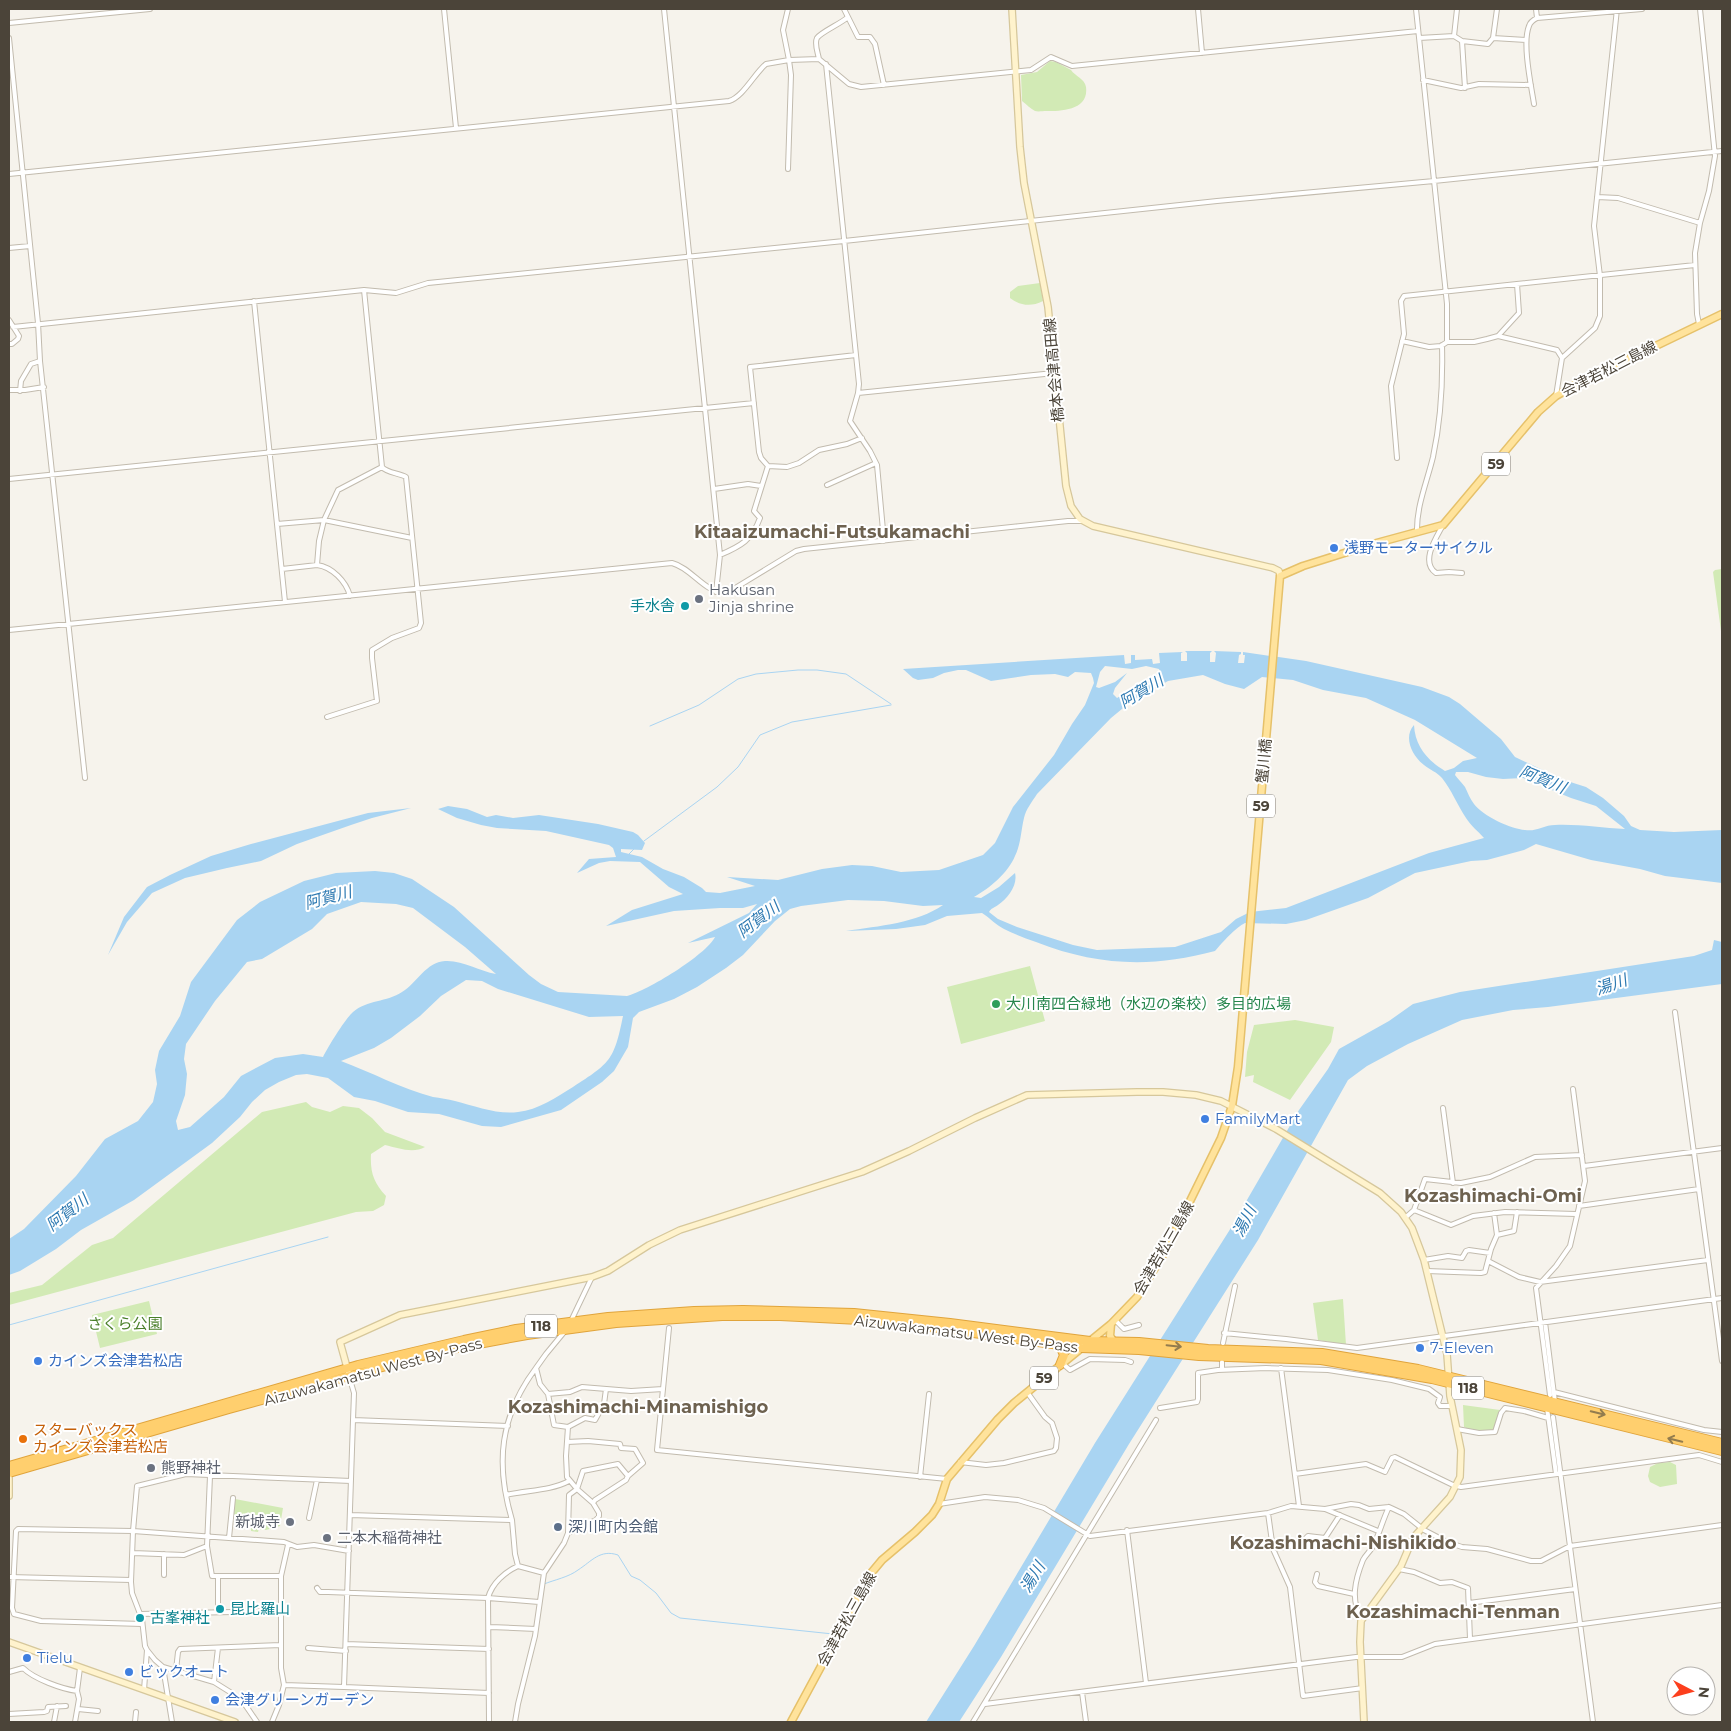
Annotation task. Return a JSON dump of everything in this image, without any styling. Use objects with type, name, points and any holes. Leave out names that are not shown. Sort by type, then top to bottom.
[{"type":"highway","name":"Aizuwakamatsu West By-Pass","points":[[9,1466],[348,1372],[569,1325],[632,1315],[694,1311],[818,1311],[916,1319],[1090,1341],[1208,1353],[1321,1360],[1449,1380],[1554,1402],[1722,1443]]},
{"type":"highway","name":"Aizuwakamatsu West By-Pass","points":[[569,1325],[722,1316],[780,1316],[879,1321],[1081,1348],[1139,1346]]},
{"type":"highway","points":[[1057,1345],[1063,1350],[1064,1355],[1061,1364]]},
{"type":"highway","name":"Aizuwakamatsu West By-Pass","points":[[9,1473],[348,1372]]},
{"type":"highway","name":"Aizuwakamatsu West By-Pass","points":[[1449,1380],[1547,1408],[1722,1451]]},
{"type":"main road","name":"橋本会津高田線","points":[[1012,9],[1020,147],[1024,182],[1047,302],[1066,486],[1070,506],[1084,521]]},
{"type":"main road","name":"会津若松三島線","points":[[1443,525],[1538,412],[1556,396],[1722,314]]},
{"type":"main road","points":[[1084,521],[1093,526],[1273,568],[1279,571],[1280,576],[1304,566],[1393,537],[1417,533],[1443,525]]},
{"type":"main road","name":"蟹川橋","points":[[1243,1012],[1280,576]]},
{"type":"main road","name":"会津若松三島線","points":[[791,1722],[872,1572],[882,1560],[924,1523],[939,1504],[947,1479],[960,1462],[998,1419],[1027,1392],[1113,1322],[1137,1297],[1166,1250],[1221,1138],[1232,1106],[1237,1078],[1243,1012]]},
{"type":"main road","points":[[348,1372],[340,1342],[400,1315],[592,1277],[608,1271],[649,1244],[680,1230],[862,1172],[909,1152],[982,1114],[1027,1095],[1163,1092],[1205,1097],[1232,1106],[1276,1129],[1380,1193],[1405,1218],[1414,1234],[1424,1260],[1447,1354],[1452,1406],[1462,1461],[1460,1477],[1457,1486],[1443,1506],[1411,1542],[1399,1569],[1362,1620],[1360,1635],[1364,1722]]},
{"type":"main road","points":[[1113,1322],[1110,1336],[1114,1342]]},
{"type":"main road","points":[[9,1478],[9,1496]]},
{"type":"main road","points":[[9,1642],[235,1722]]},
{"type":"street","points":[[9,23],[150,9]]},
{"type":"street","points":[[444,9],[456,128]]},
{"type":"street","points":[[664,9],[720,555],[716,592]]},
{"type":"street","points":[[788,9],[783,30],[791,82],[788,169]]},
{"type":"street","points":[[844,9],[858,37],[870,37],[875,44],[884,85]]},
{"type":"street","points":[[1198,9],[1202,53]]},
{"type":"street","points":[[1416,9],[1446,292],[1448,342]]},
{"type":"street","points":[[1454,36],[1457,9]]},
{"type":"street","points":[[1419,38],[1454,36],[1462,41],[1488,44],[1493,38],[1497,9]]},
{"type":"street","points":[[1536,9],[1537,18]]},
{"type":"street","points":[[1534,104],[1526,40],[1529,25],[1532,21],[1537,18],[1642,9]]},
{"type":"street","points":[[1699,324],[1695,253],[1700,223],[1709,192],[1715,152],[1700,9]]},
{"type":"street","points":[[1562,358],[1585,339],[1599,322],[1601,303],[1600,276],[1594,226],[1617,10]]},
{"type":"street","points":[[819,59],[816,41],[819,36],[848,17]]},
{"type":"street","points":[[9,174],[733,100],[766,64],[789,60],[819,59],[854,87],[1031,70],[1051,57],[1072,66],[1418,31]]},
{"type":"street","points":[[9,38],[38,323],[40,361],[85,778]]},
{"type":"street","points":[[1493,38],[1526,40]]},
{"type":"street","points":[[1462,41],[1465,88]]},
{"type":"street","points":[[826,64],[856,355],[858,392],[850,421],[876,463],[884,541]]},
{"type":"street","points":[[1423,80],[1465,88],[1484,84],[1531,85]]},
{"type":"street","points":[[13,327],[364,290],[396,292],[428,283],[1217,201],[1722,151]]},
{"type":"street","points":[[1597,196],[1624,200],[1700,223]]},
{"type":"street","points":[[9,248],[30,246]]},
{"type":"street","points":[[1397,458],[1391,386],[1404,334],[1401,301],[1404,296],[1695,265]]},
{"type":"street","points":[[1498,336],[1519,313],[1517,284]]},
{"type":"street","points":[[327,717],[377,701],[372,652],[392,638],[420,627],[421,623],[406,477],[400,473],[384,470],[382,467],[364,290]]},
{"type":"street","points":[[254,301],[285,602]]},
{"type":"street","points":[[9,320],[19,336],[18,340],[9,344]]},
{"type":"street","points":[[1402,342],[1429,346],[1442,345],[1448,342],[1474,342],[1498,336],[1557,350],[1562,358],[1556,396]]},
{"type":"street","points":[[1417,533],[1421,499],[1433,455],[1440,408],[1443,384],[1442,345]]},
{"type":"street","points":[[856,355],[750,367],[759,452],[761,458],[768,466],[787,467],[819,450],[847,444],[862,438]]},
{"type":"street","points":[[20,391],[21,381],[31,364],[40,361]]},
{"type":"street","points":[[858,392],[1054,373]]},
{"type":"street","points":[[9,390],[20,391],[44,387]]},
{"type":"street","points":[[9,479],[754,403]]},
{"type":"street","points":[[828,486],[876,463]]},
{"type":"street","points":[[720,555],[742,544],[752,535],[760,518],[754,511],[768,466]]},
{"type":"street","points":[[317,565],[319,541],[324,520],[338,490],[382,467]]},
{"type":"street","points":[[714,489],[748,484],[761,486]]},
{"type":"street","points":[[277,524],[324,520],[412,538]]},
{"type":"street","points":[[9,630],[672,563],[684,569],[716,592],[724,593],[730,592],[796,551],[1068,521],[1084,521]]},
{"type":"street","points":[[1443,525],[1430,549],[1431,569],[1436,573],[1450,572],[1462,574]]},
{"type":"street","points":[[282,569],[317,565],[331,570],[346,585],[350,596]]},
{"type":"street","points":[[1675,1012],[1722,1361]]},
{"type":"street","points":[[1554,1402],[1540,1323],[1536,1288],[1540,1282],[1546,1279],[1570,1246],[1585,1181],[1573,1089]]},
{"type":"street","points":[[1443,1108],[1453,1183]]},
{"type":"street","points":[[1584,1166],[1722,1148]]},
{"type":"street","points":[[1405,1218],[1414,1210],[1425,1179],[1453,1183],[1490,1177],[1535,1157],[1582,1154]]},
{"type":"street","points":[[1579,1206],[1699,1189]]},
{"type":"street","points":[[1414,1210],[1452,1225],[1470,1217],[1494,1213],[1576,1214]]},
{"type":"street","points":[[1497,1235],[1514,1231],[1517,1212]]},
{"type":"street","points":[[1427,1272],[1483,1273],[1497,1235],[1494,1213]]},
{"type":"street","points":[[1424,1260],[1448,1256],[1462,1258],[1466,1251],[1469,1250],[1490,1253]]},
{"type":"street","points":[[1488,1261],[1519,1277],[1540,1282],[1708,1260]]},
{"type":"street","points":[[518,1566],[515,1554],[514,1528],[506,1495],[502,1453],[503,1440],[519,1393],[569,1325],[592,1277]]},
{"type":"street","points":[[1223,1343],[1235,1286]]},
{"type":"street","points":[[1224,1333],[1286,1338],[1355,1348],[1722,1298]]},
{"type":"street","points":[[1113,1322],[1124,1329],[1139,1325]]},
{"type":"street","points":[[1545,1322],[1552,1393]]},
{"type":"street","points":[[669,1328],[657,1450],[947,1479]]},
{"type":"street","points":[[1061,1364],[1070,1370],[1090,1359],[1125,1360],[1131,1362]]},
{"type":"street","points":[[1222,1362],[1222,1370]]},
{"type":"street","points":[[536,1368],[540,1384],[548,1394],[554,1425],[568,1426],[585,1418],[596,1420],[604,1404],[606,1389]]},
{"type":"street","points":[[1280,1368],[1299,1506]]},
{"type":"street","points":[[1160,1408],[1197,1402],[1198,1373],[1222,1370],[1280,1368],[1335,1370],[1392,1380],[1429,1389],[1440,1397],[1438,1404],[1440,1406],[1452,1406]]},
{"type":"street","points":[[344,1687],[354,1393],[348,1372]]},
{"type":"street","points":[[548,1394],[570,1392],[582,1387],[631,1391],[663,1389]]},
{"type":"street","points":[[960,1462],[986,1465],[1004,1463],[1054,1451],[1057,1438],[1052,1423],[1045,1418],[1027,1392]]},
{"type":"street","points":[[1552,1393],[1704,1430],[1722,1432]]},
{"type":"street","points":[[920,1477],[929,1394]]},
{"type":"street","points":[[1457,1429],[1476,1433],[1495,1432],[1501,1412],[1505,1408],[1548,1418]]},
{"type":"street","points":[[1547,1408],[1570,1546],[1593,1722]]},
{"type":"street","points":[[1553,1416],[1558,1474]]},
{"type":"street","points":[[353,1420],[508,1426]]},
{"type":"street","points":[[973,1722],[1156,1420]]},
{"type":"street","points":[[568,1426],[566,1456],[569,1481],[593,1503],[599,1513],[596,1520],[568,1533]]},
{"type":"street","points":[[567,1442],[600,1441],[620,1444],[621,1448],[625,1450],[635,1449],[643,1463],[626,1480],[593,1503]]},
{"type":"street","points":[[1295,1474],[1366,1464],[1385,1472],[1392,1458],[1395,1457],[1457,1486],[1477,1485],[1699,1455],[1722,1462]]},
{"type":"street","points":[[515,1722],[536,1629],[544,1573],[564,1543],[568,1533],[569,1494],[577,1489],[583,1471],[618,1464],[628,1476]]},
{"type":"street","points":[[144,1690],[148,1650],[140,1614],[132,1593],[131,1580],[137,1486],[186,1474],[351,1481]]},
{"type":"street","points":[[210,1476],[207,1546],[212,1576],[281,1576]]},
{"type":"street","points":[[309,1518],[317,1480]]},
{"type":"street","points":[[506,1495],[526,1490],[553,1488],[569,1481]]},
{"type":"street","points":[[939,1504],[985,1497],[1018,1500],[1044,1508],[1086,1534],[1097,1535],[1268,1512],[1291,1506],[1325,1509],[1378,1531]]},
{"type":"street","points":[[229,1538],[233,1498]]},
{"type":"street","points":[[1325,1509],[1351,1504],[1370,1509],[1389,1507],[1404,1514],[1422,1528],[1447,1542],[1462,1547],[1487,1549],[1530,1560],[1547,1560],[1570,1546],[1722,1525]]},
{"type":"street","points":[[1362,1620],[1355,1603],[1354,1594],[1364,1558],[1375,1542],[1389,1507]]},
{"type":"street","points":[[1268,1512],[1273,1549],[1290,1587],[1303,1696],[1363,1688]]},
{"type":"street","points":[[350,1515],[512,1520]]},
{"type":"street","points":[[1273,1549],[1300,1544],[1308,1536],[1325,1538],[1340,1515]]},
{"type":"street","points":[[142,1624],[54,1622],[24,1618],[14,1614],[12,1608],[16,1531],[18,1529],[133,1531],[284,1542],[297,1548],[314,1545],[349,1551]]},
{"type":"street","points":[[1127,1530],[1146,1683]]},
{"type":"street","points":[[272,1722],[284,1685],[281,1668],[281,1576],[288,1545]]},
{"type":"street","points":[[133,1553],[189,1554],[195,1549],[207,1546]]},
{"type":"street","points":[[164,1554],[164,1575]]},
{"type":"street","points":[[489,1722],[490,1627],[488,1598],[492,1586],[518,1566],[544,1573]]},
{"type":"street","points":[[1399,1569],[1414,1572],[1440,1583],[1452,1582],[1466,1586],[1468,1588],[1470,1639]]},
{"type":"street","points":[[1317,1574],[1316,1582],[1318,1586],[1354,1594]]},
{"type":"street","points":[[9,1577],[131,1580]]},
{"type":"street","points":[[218,1577],[218,1612]]},
{"type":"street","points":[[317,1588],[320,1592],[488,1598],[539,1602]]},
{"type":"street","points":[[1469,1603],[1575,1589]]},
{"type":"street","points":[[985,1704],[1361,1657],[1402,1657],[1435,1644],[1722,1605]]},
{"type":"street","points":[[140,1614],[280,1611]]},
{"type":"street","points":[[490,1627],[536,1629]]},
{"type":"street","points":[[346,1644],[489,1649]]},
{"type":"street","points":[[176,1670],[180,1649],[281,1645]]},
{"type":"street","points":[[214,1682],[218,1648]]},
{"type":"street","points":[[308,1648],[346,1651]]},
{"type":"street","points":[[148,1650],[155,1660],[164,1667],[214,1682],[237,1698],[257,1722]]},
{"type":"street","points":[[164,1667],[172,1722]]},
{"type":"street","points":[[9,1672],[21,1668],[29,1675],[60,1688],[78,1691]]},
{"type":"street","points":[[75,1722],[79,1699],[80,1668]]},
{"type":"street","points":[[284,1685],[489,1693]]},
{"type":"street","points":[[1082,1692],[1086,1722]]},
{"type":"street","points":[[54,1722],[57,1706]]},
{"type":"street","points":[[9,1714],[44,1712],[47,1711],[48,1707],[66,1706]]},
{"type":"street","points":[[78,1708],[98,1711]]},
{"type":"street","points":[[135,1722],[136,1712]]},
{"type":"green space","points":[[1050,61],[1071,70],[1084,82],[1086,95],[1079,105],[1073,108],[1038,111],[1033,110],[1022,101],[1021,75],[1037,72]]},
{"type":"green space","points":[[1040,283],[1043,301],[1026,305],[1010,298],[1010,292],[1018,286]]},
{"type":"green space","points":[[1722,569],[1722,633],[1713,572]]},
{"type":"green space","name":"大川南四合緑地（水辺の楽校）多目的広場","points":[[1030,966],[1045,1021],[961,1044],[947,987]]},
{"type":"green space","points":[[1295,1020],[1334,1027],[1331,1042],[1290,1100],[1253,1082],[1254,1075],[1245,1077],[1247,1052],[1254,1025]]},
{"type":"green space","points":[[306,1102],[312,1107],[330,1112],[343,1106],[359,1108],[385,1132],[425,1147],[410,1150],[385,1145],[371,1154],[371,1167],[374,1177],[378,1187],[386,1196],[384,1205],[373,1211],[356,1212],[9,1305],[9,1293],[42,1285],[92,1245],[113,1238],[262,1112]]},
{"type":"green space","points":[[1343,1299],[1346,1345],[1318,1340],[1313,1303]]},
{"type":"green space","name":"さくら公園","points":[[149,1301],[157,1334],[100,1348],[92,1315]]},
{"type":"green space","points":[[1463,1405],[1500,1410],[1496,1430],[1473,1431],[1464,1427]]},
{"type":"green space","points":[[1670,1462],[1676,1465],[1677,1484],[1660,1487],[1650,1482],[1648,1476],[1650,1467],[1658,1463]]},
{"type":"green space","points":[[235,1499],[283,1508],[280,1526],[266,1530],[259,1529],[258,1532],[251,1531],[251,1526],[244,1525],[245,1517],[232,1515]]},
{"type":"water","name":"阿賀川","points":[[1185,651],[1212,651],[1210,653],[1210,662],[1215,662],[1216,653],[1214,651],[1241,652],[1238,663],[1244,663],[1245,655],[1243,655],[1243,652],[1306,661],[1422,687],[1449,697],[1501,739],[1515,757],[1564,780],[1586,787],[1603,798],[1624,816],[1631,826],[1640,830],[1674,832],[1722,830],[1722,883],[1665,876],[1640,869],[1591,860],[1536,844],[1524,850],[1487,860],[1471,861],[1415,873],[1368,898],[1306,920],[1286,924],[1245,923],[1233,932],[1215,951],[1169,960],[1147,962],[1103,960],[1059,950],[1004,929],[982,913],[947,916],[925,925],[896,929],[846,931],[910,920],[943,905],[923,906],[884,901],[848,900],[801,906],[790,909],[775,921],[743,955],[697,987],[674,999],[639,1012],[633,1018],[628,1047],[614,1071],[602,1082],[561,1110],[501,1127],[482,1126],[439,1114],[408,1112],[375,1101],[354,1097],[328,1078],[307,1074],[296,1075],[265,1090],[212,1143],[134,1200],[81,1230],[56,1249],[20,1271],[9,1275],[9,1239],[24,1229],[76,1176],[105,1139],[138,1121],[153,1102],[157,1084],[155,1070],[159,1051],[180,1016],[191,982],[237,920],[260,902],[304,881],[336,873],[375,871],[394,873],[412,879],[454,907],[541,984],[558,992],[627,996],[648,987],[675,971],[700,953],[715,937],[688,943],[749,913],[757,904],[743,908],[674,911],[606,926],[632,910],[683,894],[669,887],[640,862],[610,861],[599,863],[577,873],[589,859],[616,857],[613,848],[609,845],[546,831],[497,828],[481,825],[457,818],[438,809],[448,806],[467,809],[487,817],[496,815],[513,818],[539,815],[598,824],[633,832],[645,843],[642,850],[621,849],[621,852],[642,857],[663,869],[684,877],[706,892],[720,893],[755,886],[727,877],[778,880],[822,869],[852,865],[872,866],[901,872],[939,870],[983,855],[995,843],[1013,807],[1054,755],[1085,705],[1094,683],[1091,673],[1075,672],[1068,677],[1055,674],[1031,675],[991,681],[966,670],[958,670],[933,678],[918,680],[903,669],[1124,655],[1125,664],[1131,663],[1131,655],[1135,655],[1135,660],[1152,659],[1153,664],[1160,663],[1159,653],[1183,652],[1181,653],[1181,661],[1187,661],[1187,653]],"holes":[[[1105,666],[1132,669],[1146,666],[1159,669],[1160,672],[1117,698],[1113,694],[1115,688],[1127,673],[1115,682],[1099,688],[1096,687],[1100,672]],[[1203,675],[1244,689],[1262,677],[1293,680],[1323,690],[1366,698],[1415,720],[1477,758],[1463,761],[1454,768],[1445,771],[1423,752],[1417,739],[1414,725],[1409,735],[1410,746],[1416,757],[1442,778],[1468,821],[1484,838],[1429,853],[1286,908],[1250,912],[1236,919],[1221,932],[1175,947],[1097,950],[1073,945],[998,919],[989,912],[1009,895],[1014,887],[1015,873],[999,887],[981,898],[974,897],[998,880],[1012,862],[1019,847],[1025,815],[1037,794],[1111,718],[1128,704],[1168,681]],[[1456,772],[1468,772],[1503,779],[1523,778],[1596,806],[1625,829],[1564,825],[1551,825],[1529,830],[1512,827],[1478,809],[1465,787],[1455,775]],[[361,902],[396,904],[413,908],[465,947],[496,974],[452,961],[438,962],[427,969],[402,992],[390,998],[364,1005],[353,1012],[341,1027],[323,1057],[303,1054],[275,1058],[241,1076],[224,1097],[190,1127],[178,1130],[176,1121],[185,1095],[187,1074],[184,1059],[186,1044],[215,1001],[247,962],[262,959],[312,929],[327,914]],[[466,980],[482,981],[498,989],[589,1017],[623,1016],[617,1043],[603,1066],[547,1102],[533,1109],[510,1113],[486,1110],[452,1100],[421,1094],[341,1061],[374,1048],[420,1016],[441,996]]]},
{"type":"water","points":[[411,808],[372,818],[297,844],[261,861],[185,878],[152,893],[127,922],[108,955],[124,917],[147,887],[170,875],[211,856],[251,844],[368,813]]},
{"type":"water","name":"湯川","points":[[1714,940],[1722,942],[1722,984],[1513,1010],[1462,1020],[1408,1044],[1367,1066],[1348,1080],[1258,1240],[1129,1444],[1001,1657],[959,1722],[926,1722],[974,1646],[1095,1443],[1229,1231],[1299,1110],[1328,1069],[1339,1049],[1389,1021],[1413,1004],[1460,992],[1694,956],[1712,950]]},
{"type":"waterway","points":[[650,726],[699,705],[738,679],[756,674],[798,670],[817,670],[846,674],[891,704]]},
{"type":"waterway","points":[[644,841],[717,787],[738,767],[760,735],[792,722],[891,705]]},
{"type":"waterway","points":[[629,854],[635,848]]},
{"type":"waterway","points":[[9,1325],[328,1237]]},
{"type":"waterway","points":[[544,1584],[570,1575],[601,1555],[618,1555],[631,1576],[640,1580],[656,1593],[671,1613],[680,1618],[833,1634]]},
{"type":"place","name":"浅野モーターサイクル","points":[[1334,548]]},
{"type":"place","name":"Hakusan Jinja shrine","points":[[699,599]]},
{"type":"place","name":"手水舎","points":[[685,606]]},
{"type":"place","name":"大川南四合緑地（水辺の楽校）多目的広場","points":[[996,1004]]},
{"type":"place","name":"FamilyMart","points":[[1205,1119]]},
{"type":"place","name":"7-Eleven","points":[[1420,1348]]},
{"type":"place","name":"カインズ会津若松店","points":[[38,1361]]},
{"type":"place","name":"スターバックス カインズ会津若松店","points":[[23,1439]]},
{"type":"place","name":"熊野神社","points":[[151,1468]]},
{"type":"place","name":"新城寺","points":[[290,1522]]},
{"type":"place","name":"深川町内会館","points":[[558,1527]]},
{"type":"place","name":"二本木稲荷神社","points":[[327,1538]]},
{"type":"place","name":"昆比羅山","points":[[220,1609]]},
{"type":"place","name":"古峯神社","points":[[140,1618]]},
{"type":"place","name":"Tielu","points":[[27,1658]]},
{"type":"place","name":"ビックオート","points":[[129,1672]]},
{"type":"place","name":"会津グリーンガーデン","points":[[215,1700]]},
{"type":"district","name":"Kitaaizumachi-Futsukamachi","points":[[832,532]]},
{"type":"district","name":"Kozashimachi-Omi","points":[[1493,1196]]},
{"type":"district","name":"Kozashimachi-Minamishigo","points":[[638,1407]]},
{"type":"district","name":"Kozashimachi-Nishikido","points":[[1343,1543]]},
{"type":"district","name":"Kozashimachi-Tenman","points":[[1453,1612]]}]
